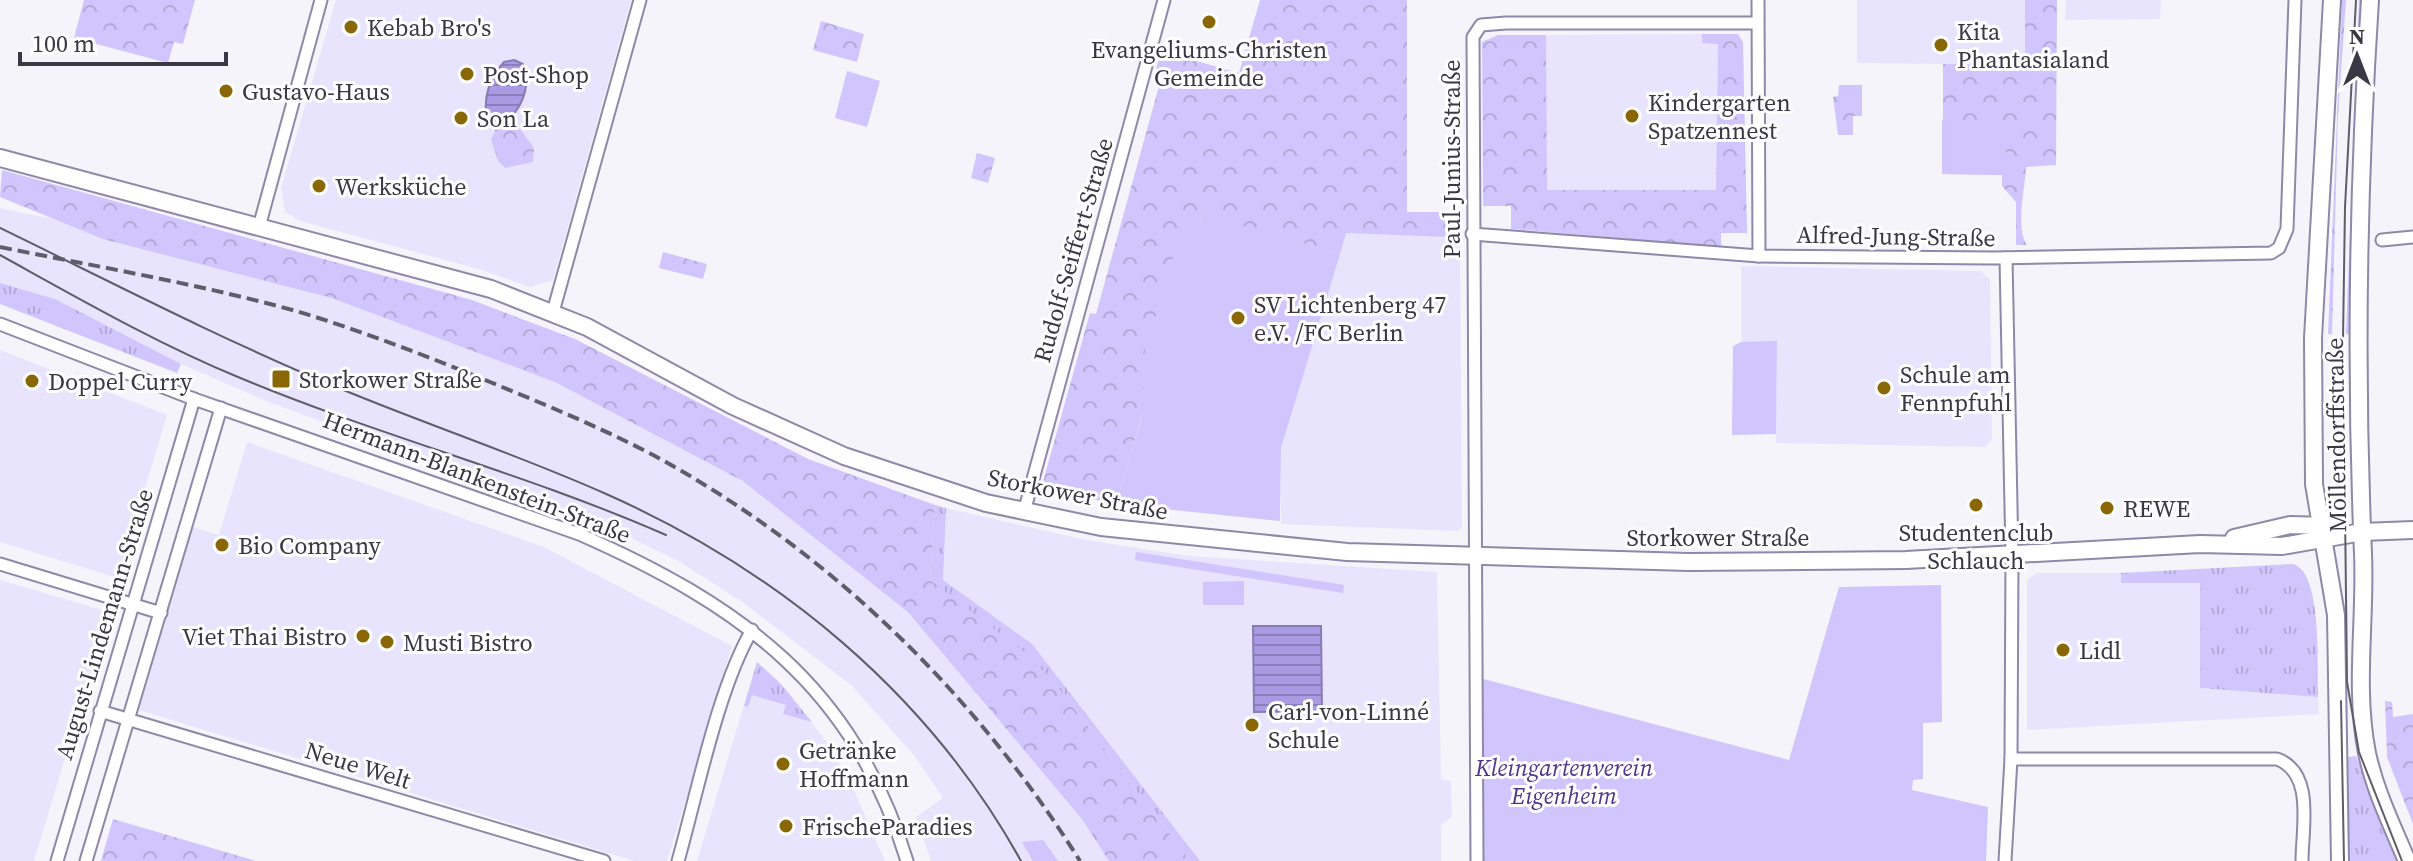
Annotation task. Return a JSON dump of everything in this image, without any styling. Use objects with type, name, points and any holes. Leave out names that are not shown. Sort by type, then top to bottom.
[{"type":"main road","name":"Möllendorffstraße","points":[[2332,0],[2313,338],[2314,484],[2336,615],[2340,861]]},
{"type":"main road","name":"Möllendorffstraße","points":[[2370,0],[2357,332],[2362,694],[2366,749],[2374,784],[2407,861]]},
{"type":"main road","name":"Storkower Straße","points":[[0,158],[491,289],[553,312],[798,437],[896,476],[1024,512],[1183,538],[1359,553],[1700,562],[2012,556],[2207,544],[2282,546],[2322,532],[2413,530]]},
{"type":"street","points":[[259,227],[321,0]]},
{"type":"street","points":[[553,312],[640,0]]},
{"type":"street","name":"Rudolf-Seiffert-Straße","points":[[1024,512],[1164,0]]},
{"type":"street","points":[[1758,0],[1759,256]]},
{"type":"street","points":[[2006,258],[2254,255],[2275,252],[2287,229],[2295,0]]},
{"type":"street","name":"Paul-Junius-Straße","points":[[1477,861],[1473,556],[1473,37],[1481,25],[1757,23]]},
{"type":"street","name":"Alfred-Jung-Straße","points":[[1472,234],[1759,256],[2006,258],[2012,556],[2011,759],[2005,861]]},
{"type":"street","points":[[2382,240],[2413,237]]},
{"type":"street","name":"Hermann-Blankenstein-Straße","points":[[0,324],[194,399],[579,534],[669,578],[752,630],[815,689],[848,732],[878,785],[907,861]]},
{"type":"street","name":"August-Lindemann-Straße","points":[[57,861],[194,399]]},
{"type":"street","name":"August-Lindemann-Straße","points":[[86,861],[221,408]]},
{"type":"street","points":[[0,564],[161,613]]},
{"type":"street","points":[[678,861],[721,712],[742,649],[752,630]]},
{"type":"street","name":"Neue Welt","points":[[100,711],[604,861]]},
{"type":"street","points":[[2011,759],[2277,759],[2294,768],[2302,785],[2302,861]]},
{"type":"shaded area","points":[[336,0],[631,0],[553,280],[530,287],[479,269],[300,221],[285,212],[281,188]]},
{"type":"shaded area","name":"Kita Phantasialand","points":[[1857,0],[2025,0],[2026,65],[1857,63]]},
{"type":"shaded area","points":[[2066,0],[2161,0],[2160,19],[2065,20]]},
{"type":"shaded area","name":"Kindergarten Spatzennest","points":[[1702,34],[1702,43],[1718,43],[1716,190],[1546,190],[1546,35]]},
{"type":"shaded area","points":[[514,60],[523,64],[525,93],[517,110],[496,130],[488,124],[488,91],[504,62]]},
{"type":"shaded area","points":[[0,208],[290,269],[443,307],[942,593],[946,508],[1081,539],[1188,556],[1437,572],[1441,779],[1451,781],[1452,817],[1441,825],[1441,861],[931,861],[916,817],[943,798],[914,755],[851,685],[745,604],[680,562],[592,519],[271,403],[181,364],[55,299],[0,283]]},
{"type":"shaded area","points":[[1345,233],[1460,237],[1462,528],[1457,531],[1281,524],[1281,448]]},
{"type":"shaded area","name":"Schule am Fennpfuhl","points":[[1741,266],[1981,271],[1990,280],[1992,439],[1986,447],[1776,443],[1777,342],[1741,342]]},
{"type":"shaded area","points":[[0,350],[167,415],[118,578],[0,542]]},
{"type":"shaded area","points":[[247,442],[544,547],[732,646],[667,861],[634,861],[139,710],[192,527],[219,535]]},
{"type":"shaded area","points":[[2037,573],[2121,573],[2121,583],[2200,583],[2200,688],[2318,697],[2319,714],[2027,730],[2027,580]]},
{"type":"shaded area","points":[[0,580],[109,612],[34,861],[0,861]]},
{"type":"shaded area","points":[[1253,626],[1321,626],[1322,711],[1254,712]]},
{"type":"shaded area","points":[[757,662],[787,690],[828,744],[849,779],[885,861],[697,861]]},
{"type":"green space","points":[[84,0],[195,0],[183,44],[174,42],[168,63],[74,38]]},
{"type":"green space","points":[[1260,0],[1407,0],[1407,212],[1460,212],[1450,221],[1449,237],[1346,233],[1340,254],[1203,215],[1137,382],[1145,385],[1137,410],[1143,412],[1116,504],[1041,489],[1090,313],[1096,314],[1161,79],[1154,76],[1161,51],[1239,73]]},
{"type":"green space","points":[[2025,0],[2057,0],[2056,165],[2026,167],[2021,219],[2027,245],[2016,245],[2016,202],[2002,186],[2002,175],[1943,174],[1943,64],[2025,65]]},
{"type":"green space","points":[[2342,0],[2346,0],[2338,116],[2332,334],[2328,334]]},
{"type":"green space","points":[[2359,0],[2362,0],[2351,334],[2346,334]]},
{"type":"green space","points":[[821,21],[864,34],[857,62],[813,50]]},
{"type":"green space","points":[[1702,34],[1738,34],[1743,42],[1747,233],[1721,233],[1721,247],[1511,229],[1511,206],[1483,206],[1482,42],[1498,35],[1546,35],[1547,190],[1716,190],[1718,44],[1702,43]]},
{"type":"green space","points":[[847,71],[880,81],[867,127],[835,118]]},
{"type":"green space","points":[[1839,85],[1862,85],[1862,116],[1853,116],[1853,135],[1838,135],[1833,97],[1838,96]]},
{"type":"green space","points":[[513,119],[534,148],[533,162],[505,168],[498,161],[491,139],[496,130]]},
{"type":"green space","points":[[1942,120],[2006,120],[2006,175],[1942,174]]},
{"type":"green space","points":[[977,153],[995,158],[988,183],[971,178]]},
{"type":"green space","points":[[2,170],[472,300],[575,339],[808,459],[935,505],[930,580],[1026,653],[1056,685],[1190,861],[1109,861],[1082,819],[908,612],[743,481],[555,382],[332,298],[103,239],[0,197]]},
{"type":"green space","name":"SV Lichtenberg 47 e.V. /FC Berlin","points":[[1203,214],[1340,254],[1281,448],[1280,521],[1116,504],[1143,413],[1137,410],[1145,385],[1136,382],[1184,221],[1200,224]]},
{"type":"green space","points":[[663,252],[707,264],[703,279],[659,268]]},
{"type":"green space","points":[[0,283],[55,299],[181,364],[177,373],[0,304]]},
{"type":"green space","points":[[1777,341],[1776,434],[1732,435],[1733,346],[1741,342]]},
{"type":"green space","points":[[935,505],[946,508],[943,580],[1032,644],[1200,861],[1190,861],[1056,685],[930,580]]},
{"type":"green space","points":[[1136,552],[1344,585],[1343,593],[1135,560]]},
{"type":"green space","points":[[2292,564],[2302,570],[2314,601],[2318,697],[2200,688],[2200,583],[2121,583],[2121,573]]},
{"type":"green space","points":[[1244,581],[1244,605],[1203,605],[1203,582]]},
{"type":"green space","name":"Kleingartenverein Eigenheim","points":[[1941,585],[1942,722],[1923,723],[1923,779],[1913,780],[1912,790],[1988,807],[1986,861],[1482,861],[1480,678],[1789,760],[1839,587]]},
{"type":"green space","points":[[757,662],[779,682],[812,722],[783,714],[786,705],[752,695],[748,707],[744,706]]},
{"type":"green space","points":[[2385,701],[2392,702],[2393,717],[2413,714],[2413,824],[2387,757]]},
{"type":"green space","points":[[2356,756],[2398,861],[2348,861],[2348,757]]},
{"type":"green space","points":[[113,819],[256,861],[101,861]]},
{"type":"green space","points":[[1043,840],[1058,861],[1033,861],[1022,842]]},
{"type":"tram line","points":[[2356,0],[2345,207],[2343,338],[2347,682],[2359,752],[2402,861]]},
{"type":"tram line","points":[[0,228],[287,366],[604,493],[668,524],[729,559],[788,599],[843,643],[894,691],[941,743],[984,800],[1021,861]]},
{"type":"tram line","points":[[0,255],[207,364],[291,398],[560,493],[666,535]]},
{"type":"tram line","points":[[2341,701],[2344,861]]},
{"type":"railway","points":[[0,247],[186,284],[296,311],[394,344],[490,382],[594,426],[655,456],[719,494],[780,536],[893,631],[994,740],[1039,799],[1080,861]]},
{"type":"place","name":"Evangeliums-Christen Gemeinde","points":[[1209,22]]},
{"type":"place","name":"Kebab Bro's","points":[[351,27]]},
{"type":"place","name":"Kita Phantasialand","points":[[1941,45]]},
{"type":"place","name":"Post-Shop","points":[[467,74]]},
{"type":"place","name":"Gustavo-Haus","points":[[226,91]]},
{"type":"place","name":"Kindergarten Spatzennest","points":[[1632,116]]},
{"type":"place","name":"Son La","points":[[461,118]]},
{"type":"place","name":"Werksküche","points":[[319,186]]},
{"type":"place","name":"SV Lichtenberg 47 e.V. /FC Berlin","points":[[1238,318]]},
{"type":"place","name":"Storkower Straße","points":[[281,379]]},
{"type":"place","name":"Doppel Curry","points":[[32,381]]},
{"type":"place","name":"Schule am Fennpfuhl","points":[[1884,388]]},
{"type":"place","name":"Studentenclub Schlauch","points":[[1976,505]]},
{"type":"place","name":"REWE","points":[[2107,508]]},
{"type":"place","name":"Bio Company","points":[[222,545]]},
{"type":"place","name":"Viet Thai Bistro","points":[[363,636]]},
{"type":"place","name":"Musti Bistro","points":[[387,642]]},
{"type":"place","name":"Lidl","points":[[2063,650]]},
{"type":"place","name":"Carl-von-Linné Schule","points":[[1252,725]]},
{"type":"place","name":"Getränke Hoffmann","points":[[783,764]]},
{"type":"place","name":"FrischeParadies","points":[[786,826]]}]
